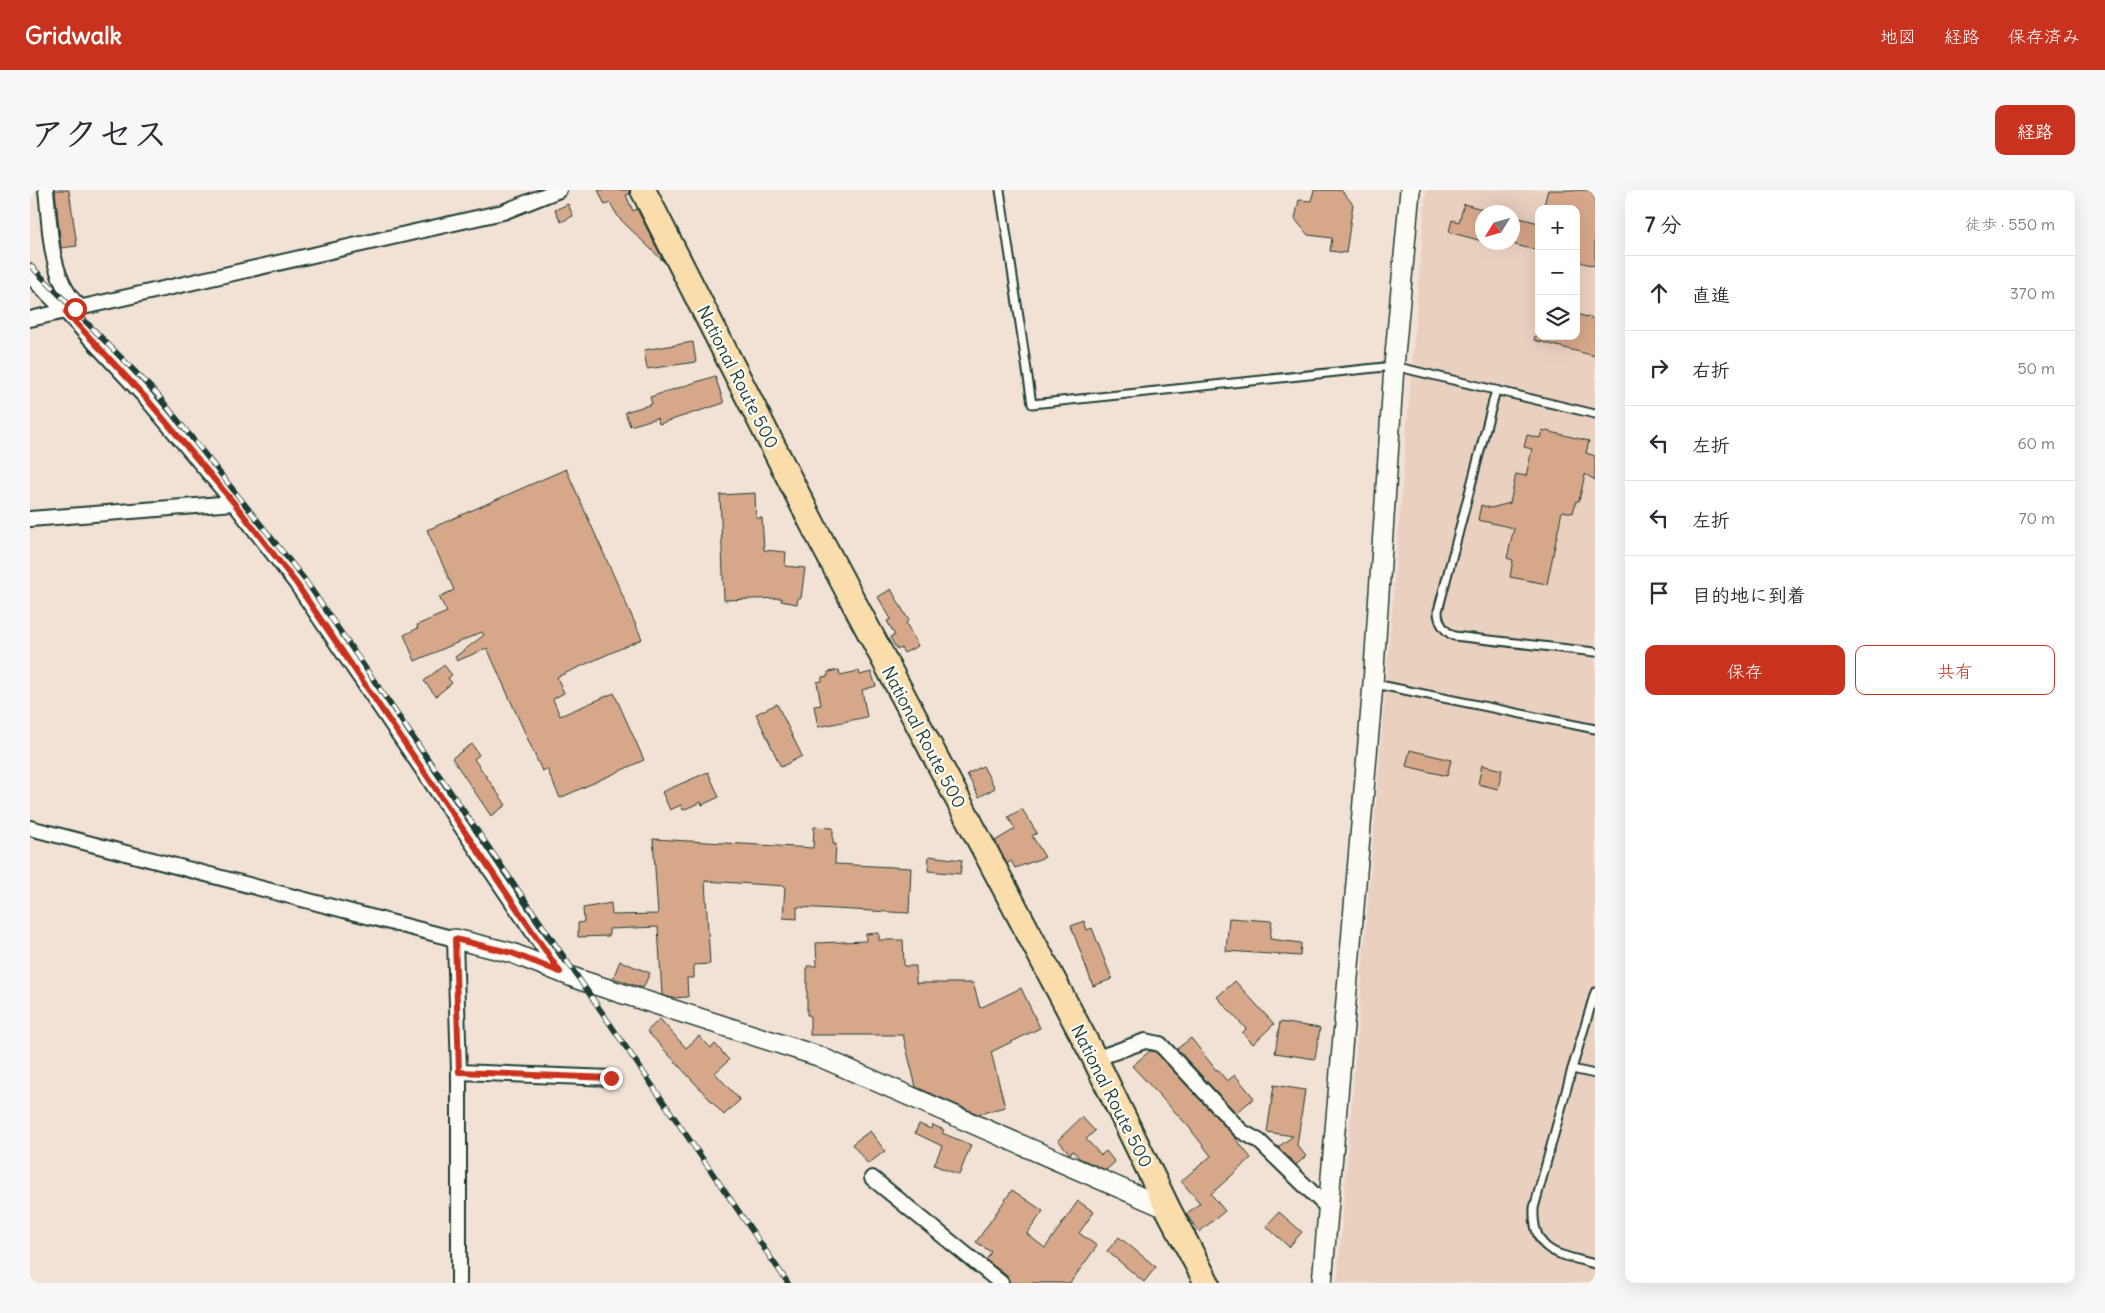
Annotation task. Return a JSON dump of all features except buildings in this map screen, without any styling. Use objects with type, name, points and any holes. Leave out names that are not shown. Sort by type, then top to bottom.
[{"type":"highway","name":"National Route 500","points":[[642,190],[815,529],[1095,1059],[1201,1279]]},
{"type":"street","points":[[46,190],[53,251],[58,273],[68,294],[81,308]]},
{"type":"street","points":[[30,319],[503,212],[559,190]]},
{"type":"street","points":[[1322,1283],[1373,684],[1394,366],[1410,190]]},
{"type":"street","points":[[30,276],[146,398],[234,503],[296,583],[560,972]]},
{"type":"street","points":[[30,519],[234,503]]},
{"type":"street","points":[[30,828],[512,953],[580,980],[818,1056],[1168,1209]]},
{"type":"street","points":[[455,939],[459,1072],[459,1283]]},
{"type":"street","points":[[1095,1059],[1145,1041],[1160,1044],[1241,1131],[1259,1141],[1328,1208]]},
{"type":"street","points":[[459,1072],[611,1078]]},
{"type":"street","points":[[872,1178],[1001,1283]]},
{"type":"lane","points":[[1000,190],[1032,404],[1394,366],[1595,414]]},
{"type":"lane","points":[[1496,390],[1438,617],[1445,630],[1454,636],[1595,652]]},
{"type":"lane","points":[[1373,684],[1595,729]]},
{"type":"lane","points":[[1595,992],[1534,1208],[1533,1222],[1535,1232],[1547,1248],[1555,1253],[1595,1264]]},
{"type":"lane","points":[[1572,1069],[1595,1074]]},
{"type":"shaded area","points":[[1426,190],[1595,190],[1595,1283],[1337,1283]]},
{"type":"railway","points":[[30,265],[157,394],[305,580],[788,1283]]},
{"type":"route","points":[[75,309],[66,312],[146,398],[234,503],[296,583],[560,972],[512,953],[455,939],[459,1072],[611,1078]]}]
